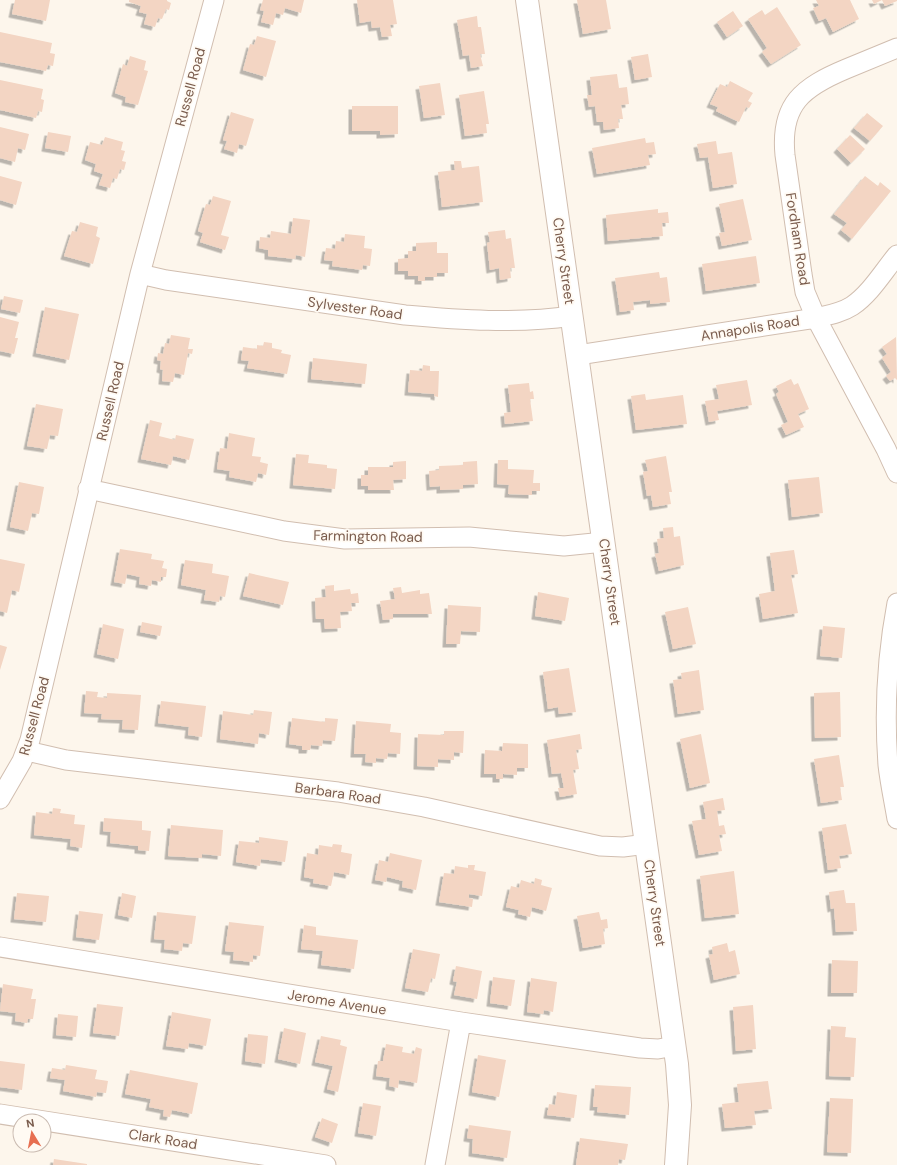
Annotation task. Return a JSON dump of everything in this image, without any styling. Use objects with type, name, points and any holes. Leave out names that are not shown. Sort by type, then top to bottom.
[{"type":"street","name":"Russell Road","points":[[0,798],[26,751],[33,729],[140,274],[214,0]]},
{"type":"street","name":"Cherry Street","points":[[527,0],[679,1076],[680,1105],[676,1165]]},
{"type":"street","name":"Fordham Road","points":[[897,48],[825,78],[810,87],[794,104],[786,124],[784,147],[805,292],[816,318],[886,449],[897,474]]},
{"type":"street","name":"Annapolis Road","points":[[578,355],[816,318],[845,310],[866,294],[897,255]]},
{"type":"street","name":"Sylvester Road","points":[[140,274],[181,282],[405,315],[479,320],[558,318],[572,316]]},
{"type":"street","name":"Farmington Road","points":[[88,490],[284,532],[337,538],[365,539],[469,537],[564,546],[604,542]]},
{"type":"street","points":[[897,603],[887,687],[887,726],[888,766],[897,819]]},
{"type":"street","name":"Barbara Road","points":[[26,751],[66,760],[330,791],[380,799],[600,846],[623,847],[647,844]]},
{"type":"street","name":"Jerome Avenue","points":[[0,947],[462,1022],[640,1048],[658,1049],[675,1046]]},
{"type":"street","points":[[436,1165],[462,1022]]},
{"type":"street","name":"Clark Road","points":[[0,1114],[326,1165]]},
{"type":"building","points":[[15,0],[50,0],[46,21],[12,14]]},
{"type":"building","points":[[129,0],[167,0],[171,3],[169,10],[166,9],[162,19],[158,18],[155,27],[144,24],[147,14],[139,12],[141,6],[129,2]]},
{"type":"building","points":[[263,0],[304,0],[301,13],[285,8],[283,15],[276,13],[273,25],[261,22],[264,11],[260,10]]},
{"type":"building","points":[[357,0],[393,0],[397,24],[390,25],[392,36],[382,37],[380,27],[372,28],[371,21],[360,23]]},
{"type":"building","points":[[577,0],[606,0],[611,29],[583,34]]},
{"type":"building","points":[[816,0],[850,0],[859,19],[833,32],[826,18],[819,21],[813,8],[819,6]]},
{"type":"building","points":[[872,0],[882,0],[874,4]]},
{"type":"building","points":[[882,0],[897,0],[897,1],[885,6]]},
{"type":"building","points":[[777,7],[801,45],[771,64],[762,52],[767,48],[748,19],[762,10],[765,15]]},
{"type":"building","points":[[733,11],[743,26],[727,37],[717,22]]},
{"type":"building","points":[[477,16],[478,27],[481,27],[485,54],[480,54],[483,66],[471,68],[469,55],[463,56],[457,20]]},
{"type":"building","points":[[0,32],[52,43],[50,53],[55,54],[53,66],[48,65],[46,71],[0,62]]},
{"type":"building","points":[[257,36],[276,41],[266,77],[243,70],[250,44],[254,45]]},
{"type":"building","points":[[648,54],[652,77],[635,80],[631,57]]},
{"type":"building","points":[[130,56],[146,61],[144,70],[148,71],[138,105],[125,102],[126,97],[115,93],[123,64],[127,66]]},
{"type":"building","points":[[617,74],[619,88],[627,87],[629,104],[621,105],[623,119],[618,119],[619,128],[604,130],[603,122],[597,122],[595,106],[589,107],[587,95],[592,95],[590,77]]},
{"type":"building","points":[[0,80],[43,89],[41,99],[44,100],[42,112],[38,111],[36,118],[0,110]]},
{"type":"building","points":[[730,81],[753,93],[748,101],[752,103],[749,108],[746,107],[739,122],[716,111],[718,107],[710,104],[720,84],[727,87]]},
{"type":"building","points":[[440,83],[445,115],[424,118],[419,86]]},
{"type":"building","points":[[484,91],[489,124],[486,124],[487,133],[465,136],[459,95]]},
{"type":"building","points":[[352,106],[398,106],[398,134],[380,135],[380,131],[352,131]]},
{"type":"building","points":[[231,112],[254,119],[246,146],[239,144],[237,153],[224,149],[227,141],[223,140]]},
{"type":"building","points":[[867,113],[883,126],[870,141],[854,128]]},
{"type":"building","points":[[0,127],[29,134],[25,150],[18,148],[15,162],[0,158]]},
{"type":"building","points":[[48,132],[71,136],[68,152],[45,148]]},
{"type":"building","points":[[850,135],[865,149],[851,163],[837,149]]},
{"type":"building","points":[[105,137],[123,142],[121,150],[125,151],[122,161],[126,162],[124,170],[120,169],[117,179],[113,178],[110,188],[99,185],[103,174],[94,171],[96,164],[85,160],[90,142],[102,145]]},
{"type":"building","points":[[645,138],[646,143],[654,142],[656,154],[648,155],[650,165],[597,174],[592,148]]},
{"type":"building","points":[[716,141],[718,154],[732,152],[737,184],[713,188],[708,157],[700,158],[697,144]]},
{"type":"building","points":[[454,161],[461,161],[462,168],[479,166],[483,202],[442,207],[438,172],[455,170]]},
{"type":"building","points":[[0,176],[22,182],[16,205],[0,200]]},
{"type":"building","points":[[865,176],[878,186],[880,182],[891,191],[852,239],[841,230],[847,223],[834,214]]},
{"type":"building","points":[[213,196],[231,201],[221,235],[229,237],[225,250],[200,242],[203,233],[198,231],[206,204],[210,205]]},
{"type":"building","points":[[743,199],[752,240],[722,246],[719,233],[725,232],[719,204]]},
{"type":"building","points":[[658,209],[658,213],[668,212],[669,223],[662,223],[663,236],[608,241],[606,215]]},
{"type":"building","points":[[293,218],[310,220],[305,257],[296,255],[295,259],[268,256],[268,250],[259,248],[260,237],[270,238],[271,231],[291,234]]},
{"type":"building","points":[[80,222],[98,227],[96,236],[100,238],[93,264],[64,256],[72,231],[77,232]]},
{"type":"building","points":[[505,230],[506,239],[511,238],[515,268],[510,268],[511,278],[500,280],[499,268],[490,270],[487,243],[490,242],[488,232]]},
{"type":"building","points":[[345,234],[365,236],[364,248],[372,249],[370,266],[363,265],[362,270],[332,266],[333,261],[324,260],[326,248],[335,249],[336,241],[344,242]]},
{"type":"building","points":[[437,242],[437,253],[448,253],[448,273],[437,273],[437,277],[425,277],[425,281],[418,281],[418,276],[408,276],[408,271],[398,271],[398,259],[408,258],[408,251],[416,251],[416,243]]},
{"type":"building","points":[[756,256],[760,283],[706,291],[702,264]]},
{"type":"building","points":[[659,272],[660,278],[667,277],[670,302],[650,304],[650,300],[633,302],[634,310],[620,312],[615,278]]},
{"type":"building","points":[[4,296],[23,300],[20,313],[1,309]]},
{"type":"building","points":[[45,307],[79,314],[69,360],[36,353]]},
{"type":"building","points":[[0,317],[19,322],[15,338],[18,338],[14,354],[0,351]]},
{"type":"building","points":[[171,335],[190,338],[188,349],[193,349],[192,354],[188,353],[184,375],[175,373],[173,382],[162,381],[163,370],[160,369],[161,361],[157,360],[158,353],[163,354],[165,343],[169,344]]},
{"type":"building","points":[[896,337],[897,380],[895,378],[890,381],[886,376],[891,372],[882,358],[887,354],[882,347]]},
{"type":"building","points":[[264,342],[272,343],[272,348],[282,350],[281,353],[291,355],[287,374],[247,368],[249,361],[241,360],[243,347],[257,349],[257,345],[263,346]]},
{"type":"building","points":[[313,358],[367,364],[365,384],[311,379]]},
{"type":"building","points":[[423,365],[430,366],[430,371],[439,371],[438,397],[434,396],[434,394],[408,392],[410,370],[422,371]]},
{"type":"building","points":[[791,379],[794,385],[798,383],[809,409],[798,414],[804,427],[786,435],[781,425],[788,422],[776,394],[779,392],[776,386]]},
{"type":"building","points":[[747,380],[752,405],[717,411],[719,420],[709,422],[705,401],[719,399],[716,385]]},
{"type":"building","points":[[529,383],[530,392],[533,391],[534,399],[530,399],[533,421],[505,424],[504,413],[511,412],[508,385]]},
{"type":"building","points":[[645,394],[646,400],[683,395],[687,424],[636,430],[631,396]]},
{"type":"building","points":[[36,404],[63,409],[58,436],[50,435],[47,449],[27,446]]},
{"type":"building","points":[[150,420],[162,423],[159,436],[175,440],[176,435],[194,439],[189,460],[173,456],[171,465],[141,459]]},
{"type":"building","points":[[229,433],[255,438],[252,456],[261,457],[260,462],[268,464],[266,475],[258,473],[256,482],[229,477],[230,471],[217,469],[220,448],[227,449]]},
{"type":"building","points":[[296,454],[309,455],[308,463],[327,465],[327,468],[337,469],[335,489],[293,485]]},
{"type":"building","points":[[666,456],[672,492],[669,492],[671,504],[653,507],[651,495],[647,496],[643,472],[648,471],[645,460]]},
{"type":"building","points":[[498,460],[508,460],[508,469],[534,470],[533,483],[540,483],[540,491],[532,491],[532,495],[508,494],[509,485],[497,484]]},
{"type":"building","points":[[406,461],[406,479],[393,480],[394,490],[368,490],[368,486],[361,486],[361,475],[368,475],[368,467],[393,467],[393,462]]},
{"type":"building","points":[[477,461],[478,484],[463,485],[463,489],[440,490],[440,486],[430,487],[429,471],[439,470],[439,466],[463,465],[463,462]]},
{"type":"building","points":[[819,477],[823,513],[792,517],[788,480]]},
{"type":"building","points":[[19,482],[44,487],[39,514],[32,513],[28,531],[10,527]]},
{"type":"building","points":[[673,527],[674,537],[680,536],[684,565],[659,571],[655,554],[659,553],[657,539],[664,538],[663,528]]},
{"type":"building","points":[[120,549],[152,554],[151,559],[164,561],[162,568],[167,569],[166,577],[161,577],[161,582],[152,580],[151,586],[139,584],[140,577],[127,574],[125,584],[114,582]]},
{"type":"building","points":[[794,550],[798,574],[791,575],[798,613],[763,619],[759,594],[775,591],[770,553]]},
{"type":"building","points":[[0,559],[25,564],[19,592],[12,590],[7,613],[0,611]]},
{"type":"building","points":[[185,560],[213,564],[212,573],[229,576],[225,597],[220,596],[219,602],[204,600],[206,590],[181,585]]},
{"type":"building","points":[[249,573],[289,582],[283,605],[243,596]]},
{"type":"building","points":[[334,585],[334,591],[350,589],[351,594],[358,593],[359,603],[351,603],[352,611],[340,612],[341,628],[325,629],[324,619],[316,619],[315,598],[326,597],[325,586]]},
{"type":"building","points":[[401,587],[402,593],[420,590],[420,594],[429,593],[432,614],[393,614],[393,619],[383,620],[380,601],[395,599],[393,588]]},
{"type":"building","points":[[538,592],[569,598],[565,621],[535,616]]},
{"type":"building","points":[[448,605],[481,607],[480,632],[461,631],[460,644],[446,644]]},
{"type":"building","points":[[688,607],[696,644],[673,649],[665,612]]},
{"type":"building","points":[[142,622],[162,626],[160,636],[140,632]]},
{"type":"building","points":[[103,624],[124,629],[118,659],[97,654]]},
{"type":"building","points":[[823,626],[845,628],[842,658],[820,656]]},
{"type":"building","points":[[0,645],[7,647],[0,670]]},
{"type":"building","points":[[569,668],[576,712],[559,714],[558,707],[548,709],[543,672]]},
{"type":"building","points":[[699,670],[704,710],[678,714],[673,680],[682,679],[681,673]]},
{"type":"building","points":[[86,691],[98,692],[97,697],[107,698],[107,693],[141,695],[138,730],[122,729],[123,720],[101,719],[102,714],[84,713]]},
{"type":"building","points":[[840,692],[841,737],[815,738],[814,693]]},
{"type":"building","points":[[161,701],[206,706],[202,737],[188,735],[189,727],[158,723]]},
{"type":"building","points":[[254,710],[272,712],[269,735],[259,733],[258,744],[220,739],[223,711],[253,715]]},
{"type":"building","points":[[292,718],[325,722],[325,718],[338,719],[335,741],[323,740],[322,746],[311,745],[310,750],[302,750],[302,746],[289,744]]},
{"type":"building","points":[[356,721],[391,724],[390,732],[401,733],[400,754],[388,753],[387,759],[376,758],[376,763],[365,762],[366,754],[354,754]]},
{"type":"building","points":[[444,731],[464,731],[463,753],[454,752],[454,760],[438,759],[438,767],[417,766],[418,734],[444,735]]},
{"type":"building","points":[[580,734],[582,749],[576,750],[579,769],[573,770],[577,794],[560,797],[558,788],[564,788],[561,773],[552,774],[547,740]]},
{"type":"building","points":[[701,734],[710,783],[690,788],[680,739]]},
{"type":"building","points":[[503,743],[528,744],[528,768],[517,768],[517,775],[503,774],[503,779],[496,779],[496,774],[484,774],[485,750],[502,751]]},
{"type":"building","points":[[839,755],[844,787],[840,787],[842,800],[821,803],[814,759]]},
{"type":"building","points":[[723,798],[725,810],[717,811],[719,826],[724,825],[726,834],[719,835],[722,851],[699,855],[692,821],[706,819],[703,802]]},
{"type":"building","points":[[53,808],[61,809],[60,813],[75,815],[74,824],[85,825],[82,848],[70,846],[71,839],[34,835],[36,812],[52,814]]},
{"type":"building","points":[[104,818],[142,821],[142,830],[151,831],[149,851],[138,850],[138,846],[110,843],[111,832],[103,831]]},
{"type":"building","points":[[846,824],[852,854],[839,856],[841,868],[828,870],[822,828]]},
{"type":"building","points":[[171,825],[223,830],[221,856],[202,854],[202,858],[168,856]]},
{"type":"building","points":[[259,837],[288,841],[285,862],[261,859],[260,866],[236,862],[239,841],[259,843]]},
{"type":"building","points":[[333,844],[342,845],[341,852],[352,854],[349,875],[334,872],[331,886],[313,883],[314,879],[304,877],[307,853],[318,855],[319,845],[332,847]]},
{"type":"building","points":[[390,853],[422,860],[416,890],[402,887],[403,881],[387,877],[386,882],[375,880],[379,860],[388,862]]},
{"type":"building","points":[[468,865],[475,865],[474,870],[486,872],[482,896],[469,894],[469,898],[473,899],[472,907],[439,902],[444,873],[454,874],[455,866],[468,868]]},
{"type":"building","points":[[734,871],[739,914],[705,918],[700,876]]},
{"type":"building","points":[[535,878],[542,880],[541,885],[552,888],[546,911],[532,907],[530,917],[518,914],[519,910],[506,907],[511,886],[519,888],[521,880],[534,884]]},
{"type":"building","points":[[844,890],[846,903],[855,903],[857,931],[836,932],[834,908],[831,909],[829,892]]},
{"type":"building","points":[[17,893],[49,896],[46,922],[14,919]]},
{"type":"building","points":[[122,893],[136,896],[132,918],[118,915]]},
{"type":"building","points":[[79,911],[103,914],[99,940],[76,937]]},
{"type":"building","points":[[157,912],[196,916],[192,944],[183,943],[182,951],[164,949],[165,940],[154,939]]},
{"type":"building","points":[[599,912],[601,920],[607,919],[608,928],[603,929],[605,944],[583,948],[577,916]]},
{"type":"building","points":[[229,922],[264,926],[260,956],[253,955],[253,962],[233,960],[234,952],[225,951]]},
{"type":"building","points":[[304,925],[316,927],[316,935],[358,940],[354,969],[321,965],[323,951],[301,949]]},
{"type":"building","points":[[727,943],[729,952],[735,950],[740,974],[714,980],[709,955],[713,954],[712,947]]},
{"type":"building","points":[[413,949],[440,954],[435,979],[431,978],[428,992],[405,988]]},
{"type":"building","points":[[832,960],[858,961],[857,993],[831,993]]},
{"type":"building","points":[[456,966],[482,971],[477,999],[454,995],[457,982],[453,981]]},
{"type":"building","points":[[493,977],[515,980],[511,1006],[490,1003]]},
{"type":"building","points":[[531,978],[557,982],[553,1012],[544,1010],[543,1014],[527,1012]]},
{"type":"building","points":[[3,984],[33,989],[31,999],[36,999],[33,1019],[28,1019],[27,1023],[15,1021],[16,1013],[0,1011]]},
{"type":"building","points":[[97,1004],[123,1007],[119,1036],[93,1033]]},
{"type":"building","points":[[753,1005],[756,1049],[736,1051],[733,1007]]},
{"type":"building","points":[[172,1012],[211,1019],[206,1046],[189,1043],[188,1049],[166,1046]]},
{"type":"building","points":[[58,1014],[78,1016],[76,1037],[56,1035]]},
{"type":"building","points":[[831,1026],[846,1027],[845,1037],[856,1038],[854,1077],[829,1076]]},
{"type":"building","points":[[284,1028],[306,1033],[300,1064],[278,1059]]},
{"type":"building","points":[[248,1034],[268,1036],[265,1064],[245,1061]]},
{"type":"building","points":[[321,1036],[341,1040],[340,1045],[347,1047],[338,1092],[327,1089],[333,1066],[315,1062]]},
{"type":"building","points":[[386,1044],[403,1047],[402,1052],[414,1054],[416,1047],[422,1049],[417,1083],[399,1080],[398,1088],[389,1086],[390,1078],[376,1076],[378,1061],[383,1061]]},
{"type":"building","points":[[478,1055],[506,1060],[499,1097],[472,1092]]},
{"type":"building","points":[[0,1061],[25,1064],[22,1090],[0,1087]]},
{"type":"building","points":[[66,1065],[97,1070],[95,1079],[108,1081],[106,1093],[97,1092],[96,1097],[63,1091],[65,1080],[50,1078],[52,1068],[65,1070]]},
{"type":"building","points":[[130,1070],[198,1083],[192,1114],[172,1110],[170,1117],[163,1116],[164,1110],[149,1107],[151,1099],[125,1094]]},
{"type":"building","points":[[768,1081],[772,1109],[754,1111],[756,1125],[725,1128],[722,1104],[739,1102],[737,1084]]},
{"type":"building","points":[[595,1085],[631,1087],[629,1115],[597,1112],[598,1107],[593,1107]]},
{"type":"building","points":[[557,1092],[577,1095],[574,1118],[547,1115],[549,1104],[555,1105]]},
{"type":"building","points":[[830,1098],[853,1099],[851,1153],[827,1152]]},
{"type":"building","points":[[363,1103],[381,1106],[376,1136],[358,1133]]},
{"type":"building","points":[[322,1118],[338,1124],[332,1143],[315,1137]]},
{"type":"building","points":[[469,1125],[511,1131],[507,1158],[472,1153],[473,1139],[467,1138]]},
{"type":"building","points":[[580,1138],[628,1144],[625,1160],[619,1159],[618,1165],[576,1165]]},
{"type":"building","points":[[54,1159],[87,1164],[87,1165],[53,1165]]}]
